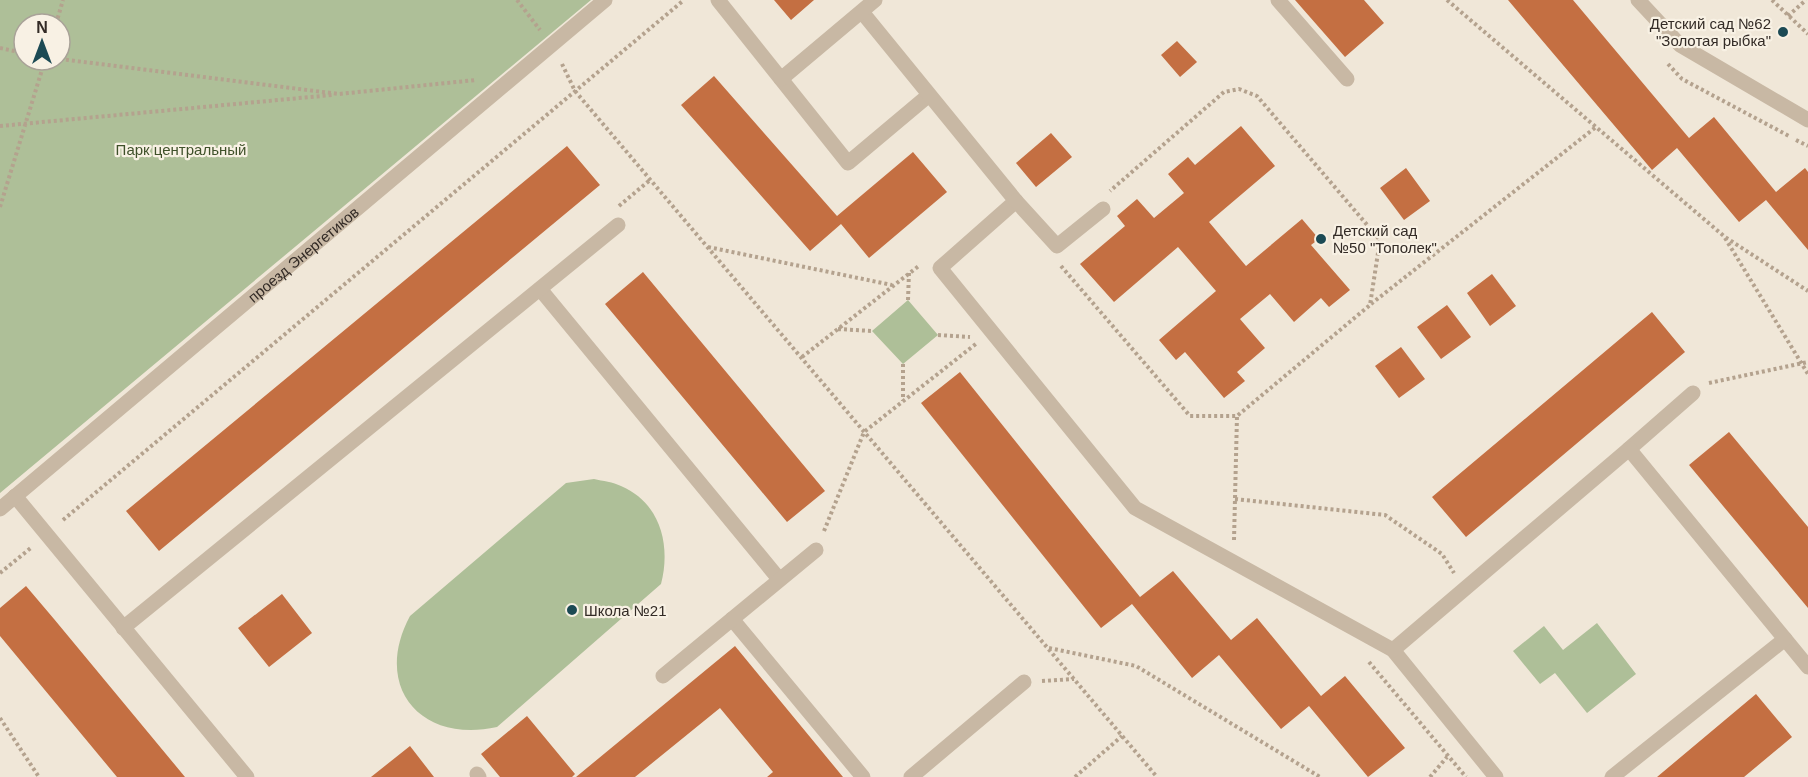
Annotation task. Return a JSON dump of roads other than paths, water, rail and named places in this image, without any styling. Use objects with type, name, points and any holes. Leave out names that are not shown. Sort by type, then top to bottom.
[{"type":"street","name":"проезд Энергетиков","points":[[0,508],[605,0]]},
{"type":"street","points":[[718,0],[848,163],[929,95]]},
{"type":"street","points":[[781,79],[875,0]]},
{"type":"street","points":[[1278,0],[1347,79]]},
{"type":"street","points":[[1638,0],[1680,45],[1808,120]]},
{"type":"street","points":[[862,12],[1016,201],[1057,246],[1103,209]]},
{"type":"street","points":[[1016,201],[940,268],[1135,508],[1393,650],[1496,777]]},
{"type":"street","points":[[123,628],[618,225]]},
{"type":"street","points":[[540,289],[779,579]]},
{"type":"street","points":[[1393,650],[1693,393]]},
{"type":"street","points":[[1629,448],[1808,667]]},
{"type":"street","points":[[15,496],[247,777]]},
{"type":"street","points":[[663,676],[816,550]]},
{"type":"street","points":[[732,619],[863,777]]},
{"type":"street","points":[[1612,777],[1785,639]]},
{"type":"street","points":[[911,777],[1024,682]]},
{"type":"place","name":"Детский сад №62 \"Золотая рыбка\"","points":[[1783,32]]},
{"type":"place","name":"Детский сад №50 \"Тополек\"","points":[[1321,239]]},
{"type":"place","name":"Школа №21","points":[[572,610]]},
{"type":"park label","name":"Парк центральный","points":[[181,149]]}]
